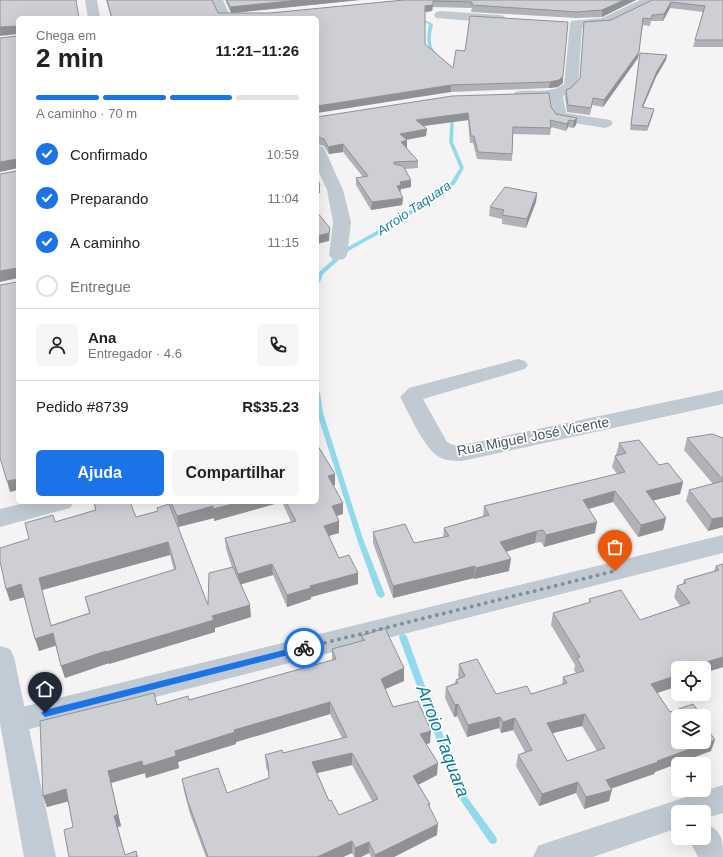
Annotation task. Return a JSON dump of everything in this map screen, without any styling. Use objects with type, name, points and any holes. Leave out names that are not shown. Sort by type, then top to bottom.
[{"type":"street","points":[[91,0],[94,16]]},
{"type":"street","points":[[217,0],[224,16]]},
{"type":"street","points":[[561,23],[576,24],[605,22],[650,0]]},
{"type":"street","points":[[440,15],[515,20]]},
{"type":"street","points":[[507,95],[564,92],[571,84],[576,24]]},
{"type":"street","points":[[555,93],[559,114],[561,116],[605,123]]},
{"type":"street","points":[[319,154],[335,190],[342,222],[338,255]]},
{"type":"street","name":"Rua Miguel José Vicente","points":[[518,365],[416,393],[411,397],[439,447],[449,453],[462,453],[723,397]]},
{"type":"street","points":[[0,518],[54,504]]},
{"type":"street","points":[[14,721],[723,544]]},
{"type":"street","points":[[0,657],[40,857]]},
{"type":"street","points":[[705,805],[723,799]]},
{"type":"street","points":[[549,857],[671,817]]},
{"type":"street","points":[[708,845],[715,857]]},
{"type":"building","points":[[0,0],[76,0],[79,16],[16,16],[16,26],[0,27]]},
{"type":"building","points":[[107,0],[212,0],[218,13],[270,13],[404,0],[624,0],[602,10],[577,12],[472,5],[472,2],[433,1],[433,5],[425,6],[425,44],[453,68],[456,50],[465,51],[470,16],[568,22],[563,76],[559,80],[550,82],[451,85],[319,106],[319,16],[111,16]]},
{"type":"building","points":[[227,0],[300,0],[230,7]]},
{"type":"building","points":[[652,0],[723,0],[723,40],[695,40],[705,6],[671,2],[664,14],[652,15],[651,19],[643,18],[639,52],[604,100],[593,98],[591,108],[568,105],[566,90],[571,88],[580,78],[584,22],[611,20]]},
{"type":"building","points":[[16,36],[16,159],[0,162],[0,38]]},
{"type":"building","points":[[640,53],[667,55],[657,71],[642,107],[654,109],[648,126],[631,125]]},
{"type":"building","points":[[549,93],[551,107],[556,114],[577,118],[574,121],[569,120],[567,124],[550,120],[551,128],[513,127],[512,154],[478,152],[474,136],[471,136],[468,113],[416,120],[427,129],[400,134],[407,140],[401,142],[418,161],[394,162],[394,164],[403,166],[411,180],[400,182],[401,185],[397,186],[403,198],[372,202],[356,178],[368,176],[343,144],[328,147],[324,139],[319,138],[319,117],[452,96]]},
{"type":"building","points":[[16,171],[16,268],[0,271],[0,174]]},
{"type":"building","points":[[505,187],[537,193],[527,219],[502,215],[504,210],[490,207]]},
{"type":"building","points":[[319,214],[330,228],[329,233],[319,236]]},
{"type":"building","points":[[16,282],[16,479],[7,481],[0,458],[0,285]]},
{"type":"building","points":[[712,434],[723,438],[723,480],[687,438]]},
{"type":"building","points":[[639,440],[659,465],[668,463],[683,482],[646,491],[666,518],[641,525],[615,491],[583,500],[597,522],[546,535],[543,530],[537,531],[500,542],[511,559],[476,568],[475,566],[393,586],[373,532],[405,524],[414,543],[449,536],[444,528],[489,515],[484,506],[625,472],[615,456],[626,453],[619,443]]},
{"type":"building","points":[[319,448],[335,474],[328,476],[343,503],[332,506],[339,521],[324,526],[339,558],[349,555],[358,573],[310,586],[311,588],[287,595],[272,564],[238,574],[225,538],[296,521],[287,504],[319,504]]},
{"type":"building","points":[[723,481],[723,517],[712,519],[689,490]]},
{"type":"building","points":[[94,504],[131,504],[136,517],[158,511],[157,508],[169,504],[208,605],[209,573],[233,567],[250,605],[212,616],[214,620],[106,651],[61,666],[53,633],[35,639],[21,584],[6,589],[0,561],[0,548],[29,539],[25,523],[53,515],[55,522],[96,510]],"holes":[[[168,542],[176,569],[85,597],[90,613],[51,626],[39,578]]]},
{"type":"building","points":[[172,504],[233,504],[213,509],[213,506],[177,516]]},
{"type":"building","points":[[723,564],[723,657],[710,661],[671,661],[671,677],[651,684],[671,712],[671,749],[690,749],[606,780],[612,790],[586,797],[578,782],[542,794],[518,755],[532,750],[515,718],[503,722],[500,717],[468,725],[458,704],[455,705],[446,687],[458,683],[456,680],[465,676],[459,664],[477,659],[496,694],[527,686],[531,694],[567,683],[563,677],[584,671],[577,658],[580,657],[553,613],[591,602],[589,599],[621,590],[640,620],[690,603],[677,586],[686,583],[684,580],[719,570],[716,566]],"holes":[[[585,714],[605,748],[567,761],[547,723]]]},
{"type":"building","points":[[385,628],[404,668],[381,679],[393,707],[418,701],[431,731],[420,734],[438,763],[413,776],[430,804],[428,804],[438,824],[375,855],[369,842],[355,848],[352,841],[317,857],[208,857],[188,802],[182,779],[218,768],[227,793],[269,778],[268,763],[265,755],[282,750],[283,753],[347,737],[330,702],[234,730],[235,732],[175,751],[176,756],[143,766],[142,761],[108,771],[118,814],[114,816],[125,855],[136,851],[137,857],[69,857],[64,830],[73,827],[66,789],[43,796],[40,721],[154,693],[157,705],[188,696],[189,700],[336,659],[332,649],[365,640],[361,636]],"holes":[[[352,753],[378,799],[339,815],[331,800],[329,801],[312,762]]]},
{"type":"building","points":[[693,704],[697,709],[679,709]]},
{"type":"building","points":[[711,734],[715,740],[711,741]]},
{"type":"waterway","name":"Arroio Taquara","points":[[419,19],[431,24],[429,47],[434,53]]},
{"type":"waterway","name":"Arroio Taquara","points":[[319,278],[321,273],[348,249],[395,223],[453,183],[462,168],[451,142],[452,115]]},
{"type":"waterway","name":"Arroio Taquara","points":[[319,406],[360,539],[381,595]]},
{"type":"waterway","name":"Arroio Taquara","points":[[403,637],[461,795],[493,840]]},
{"type":"way so far","points":[[304,648],[615,571]]},
{"type":"route","points":[[45,713],[304,648]]}]
